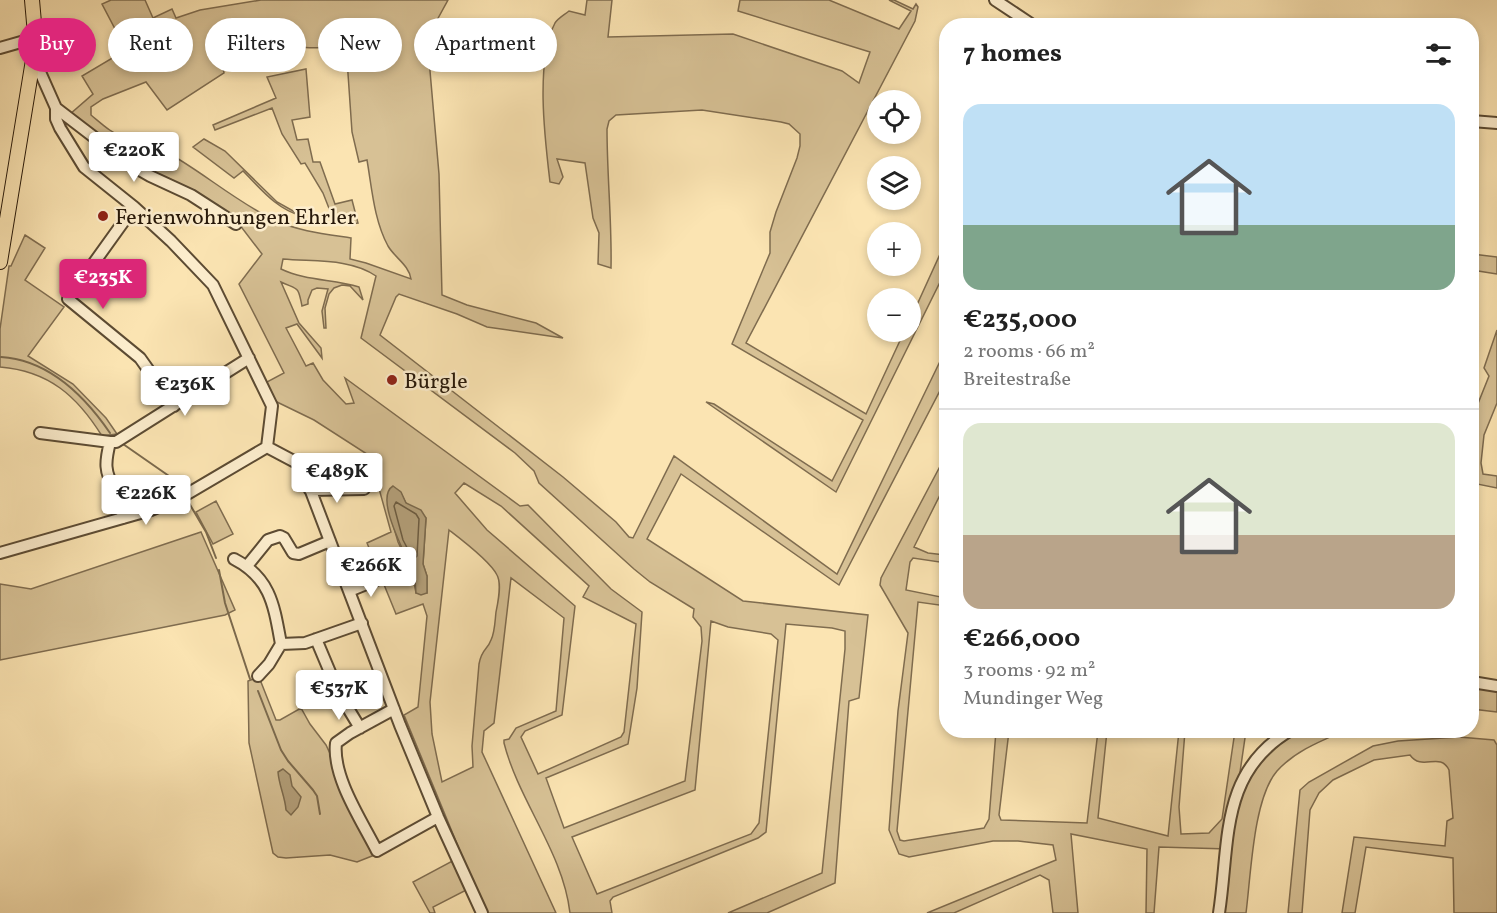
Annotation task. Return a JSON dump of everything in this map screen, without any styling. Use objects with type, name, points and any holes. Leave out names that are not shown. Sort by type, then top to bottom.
[{"type":"main road","points":[[32,0],[33,18]]},
{"type":"main road","points":[[0,262],[31,72]]},
{"type":"street","points":[[995,0],[1022,18]]},
{"type":"street","points":[[0,48],[18,43]]},
{"type":"street","points":[[40,72],[56,108],[56,119],[60,128],[84,168],[134,207],[171,241],[213,285],[272,406],[267,447]]},
{"type":"street","points":[[56,108],[129,164],[192,195],[236,224]]},
{"type":"street","points":[[1479,122],[1497,123]]},
{"type":"street","points":[[134,207],[68,299],[140,358],[174,406]]},
{"type":"street","points":[[40,433],[116,442],[249,358]]},
{"type":"street","points":[[110,442],[106,472],[115,489],[123,518]]},
{"type":"street","points":[[267,447],[301,465],[394,709],[438,817],[482,913]]},
{"type":"street","points":[[1,554],[151,510],[182,497],[267,447]]},
{"type":"street","points":[[310,490],[364,489]]},
{"type":"street","points":[[248,566],[268,540],[280,536],[284,538],[293,553],[299,554],[330,542]]},
{"type":"street","points":[[234,559],[248,566],[260,578],[274,604],[281,644],[269,664],[258,675]]},
{"type":"street","points":[[349,591],[381,578]]},
{"type":"street","points":[[281,644],[305,643],[362,623]]},
{"type":"street","points":[[316,639],[332,677]]},
{"type":"street","points":[[1479,683],[1497,686]]},
{"type":"street","points":[[344,700],[360,728]]},
{"type":"street","points":[[394,709],[336,743],[335,754],[345,788],[377,851],[438,817]]},
{"type":"street","points":[[1219,913],[1226,843],[1235,799],[1252,764],[1266,748],[1280,738]]},
{"type":"shaded area","points":[[111,0],[145,0],[153,18],[109,18],[102,4]]},
{"type":"shaded area","points":[[261,0],[448,0],[438,18],[414,18],[414,72],[430,72],[439,174],[442,295],[467,305],[536,323],[563,338],[487,327],[399,294],[380,335],[563,477],[616,522],[629,537],[633,538],[674,456],[837,574],[939,363],[939,392],[839,585],[681,474],[647,539],[743,601],[868,615],[859,698],[849,701],[835,883],[767,913],[728,913],[822,873],[845,631],[786,624],[766,832],[758,838],[613,897],[610,901],[612,913],[570,913],[559,869],[520,786],[504,743],[504,740],[509,739],[516,728],[556,711],[564,618],[511,578],[494,723],[484,731],[482,752],[556,913],[482,913],[470,888],[433,907],[435,913],[430,913],[413,882],[462,856],[404,715],[418,707],[427,616],[423,604],[396,614],[367,543],[391,532],[370,456],[314,420],[273,399],[265,383],[284,373],[239,284],[262,254],[236,220],[143,170],[69,115],[93,94],[82,76],[89,72],[96,72],[96,68],[108,61],[108,72],[193,72],[193,18],[176,18],[200,10]],"holes":[[[205,18],[306,18],[306,48],[308,48],[318,48],[318,18],[402,18],[402,72],[348,72],[352,132],[359,162],[367,160],[374,204],[383,236],[388,246],[408,270],[411,279],[350,259],[351,238],[283,224],[258,212],[168,152],[149,143],[120,136],[107,128],[91,115],[91,107],[103,99],[146,82],[167,110],[224,73],[205,72]],[[283,259],[355,266],[376,276],[361,338],[515,453],[534,471],[539,483],[634,569],[650,582],[694,609],[693,617],[701,627],[702,641],[685,781],[564,828],[546,778],[628,744],[637,688],[642,612],[611,589],[528,505],[520,506],[345,378],[354,403],[346,404],[323,380],[313,363],[306,366],[286,328],[297,324],[322,358],[321,348],[299,323],[281,282],[296,289],[302,306],[308,304],[312,290],[328,289],[322,311],[324,328],[326,328],[325,308],[329,294],[334,288],[342,285],[350,286],[363,300],[359,287],[310,278],[281,269]],[[464,483],[501,506],[589,586],[583,597],[636,624],[624,732],[621,737],[538,774],[521,737],[525,731],[562,715],[575,606],[487,530],[455,493]],[[400,492],[406,503],[426,518],[423,564],[427,576],[427,593],[416,593],[412,571],[398,542],[390,514]],[[449,530],[493,569],[497,575],[499,593],[493,633],[479,664],[472,746],[473,767],[442,782],[432,734],[430,702]],[[711,621],[728,627],[771,634],[778,640],[759,823],[751,834],[597,894],[572,837],[695,790]]]},
{"type":"shaded area","points":[[587,0],[612,0],[608,37],[733,34],[842,71],[859,83],[870,52],[738,11],[740,0],[829,0],[899,29],[911,11],[889,0],[913,9],[916,4],[918,7],[915,21],[879,90],[867,90],[867,112],[746,343],[866,414],[899,342],[910,342],[836,492],[706,402],[714,404],[832,481],[863,420],[732,344],[770,253],[770,232],[797,158],[800,134],[789,124],[781,122],[702,110],[616,115],[609,121],[607,129],[611,268],[598,264],[599,233],[593,218],[585,163],[557,159],[563,177],[559,184],[550,182],[543,101],[544,72],[557,72],[557,20],[569,11],[585,15]]},
{"type":"shaded area","points":[[172,9],[176,18],[153,18]]},
{"type":"shaded area","points":[[306,69],[310,117],[292,120],[297,140],[308,139],[313,162],[320,162],[335,204],[352,200],[358,223],[334,221],[323,193],[305,163],[301,164],[282,134],[272,108],[215,130],[213,125],[276,98],[267,77],[291,72],[306,72]]},
{"type":"shaded area","points":[[204,139],[225,151],[277,202],[302,216],[284,209],[243,171],[234,178],[193,147]]},
{"type":"shaded area","points":[[25,235],[45,248],[25,280],[64,307],[28,356],[73,384],[106,418],[117,434],[102,436],[72,398],[47,380],[17,369],[0,367],[0,329],[9,266]]},
{"type":"shaded area","points":[[1479,255],[1497,257],[1497,274],[1479,271]]},
{"type":"shaded area","points":[[939,256],[939,284],[921,320],[921,296]]},
{"type":"shaded area","points":[[1497,330],[1497,403],[1484,435],[1481,463],[1483,474],[1497,476],[1497,488],[1479,484],[1479,401],[1489,376],[1484,368]]},
{"type":"shaded area","points":[[939,468],[939,497],[914,547],[928,553],[939,554],[939,562],[913,558],[910,562],[906,590],[939,597],[939,605],[918,602],[897,831],[900,840],[984,828],[989,819],[995,738],[1008,738],[999,815],[1001,820],[1087,823],[1097,738],[1106,738],[1098,818],[1168,836],[1178,738],[1184,738],[1179,807],[1181,834],[1209,833],[1222,819],[1234,738],[1245,738],[1239,779],[1253,764],[1286,738],[1329,738],[1309,747],[1284,764],[1269,784],[1254,838],[1246,913],[1221,913],[1228,849],[1159,847],[1154,913],[1146,913],[1147,849],[1071,834],[1078,913],[1053,913],[1049,880],[1040,875],[954,913],[927,913],[1056,860],[1053,845],[1018,841],[993,841],[909,857],[899,854],[889,830],[898,711],[908,633],[880,585],[881,578]]},
{"type":"shaded area","points":[[216,501],[233,534],[213,544],[196,512]]},
{"type":"shaded area","points":[[201,532],[235,610],[225,615],[0,660],[0,584],[31,589]]},
{"type":"shaded area","points":[[259,677],[276,720],[301,708],[326,745],[377,854],[357,862],[330,855],[286,858],[278,857],[273,853],[249,743],[248,681]]},
{"type":"shaded area","points":[[1479,684],[1497,687],[1497,712],[1479,710]]},
{"type":"shaded area","points":[[1471,738],[1494,740],[1497,745],[1497,913],[1454,913],[1453,858],[1366,847],[1355,913],[1342,913],[1354,837],[1445,846],[1447,821],[1453,818],[1449,770],[1441,762],[1420,762],[1410,755],[1374,760],[1333,780],[1319,793],[1310,810],[1302,913],[1288,913],[1300,790],[1309,782],[1373,746],[1398,741]]},
{"type":"water","points":[[393,486],[401,492],[406,503],[421,510],[426,518],[423,564],[427,576],[427,593],[421,595],[416,593],[413,574],[389,515],[388,493]]},
{"type":"water","points":[[283,769],[290,775],[292,786],[301,797],[298,807],[291,815],[286,810],[278,772]]},
{"type":"waterway","points":[[1,357],[35,365],[50,372],[77,393],[110,433]]},
{"type":"waterway","points":[[123,444],[169,476],[182,492]]},
{"type":"waterway","points":[[189,503],[206,532],[216,558]]},
{"type":"waterway","points":[[219,570],[225,603],[250,679]]},
{"type":"waterway","points":[[258,691],[281,750],[317,796],[320,814]]},
{"type":"place","name":"Ferienwohnungen Ehrler","points":[[103,216]]},
{"type":"place","name":"Bürgle","points":[[392,380]]}]
